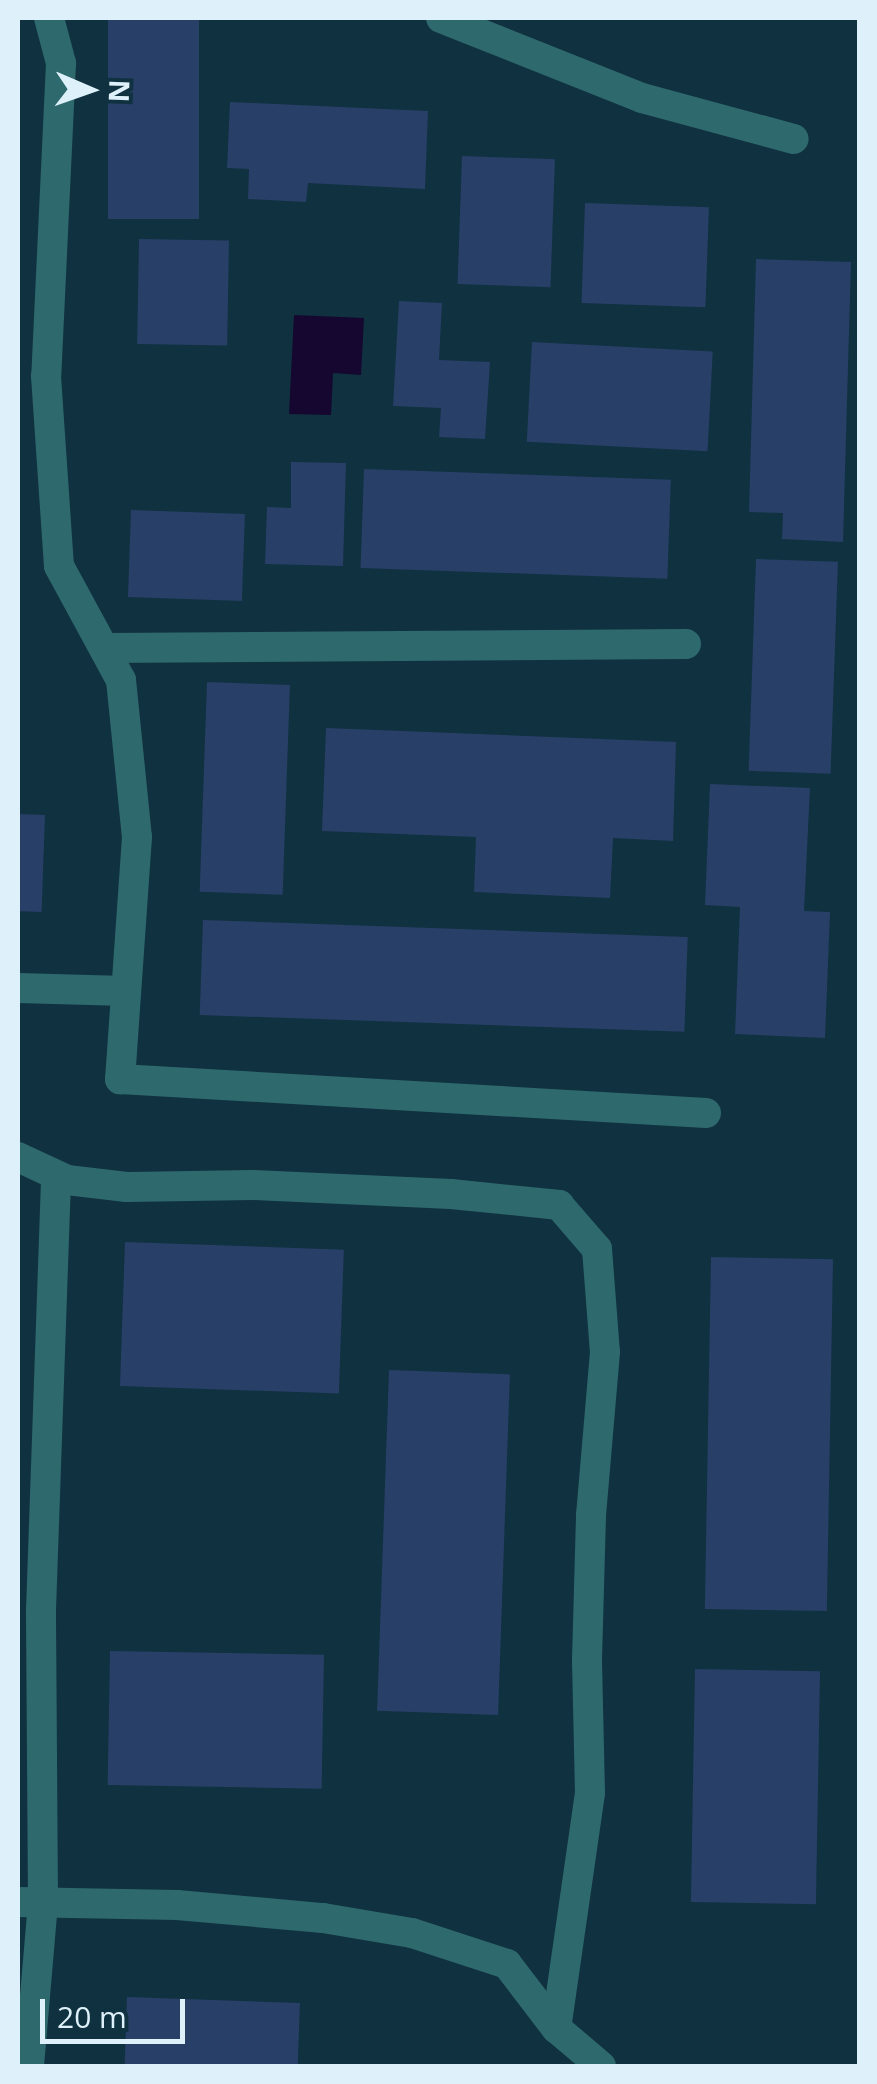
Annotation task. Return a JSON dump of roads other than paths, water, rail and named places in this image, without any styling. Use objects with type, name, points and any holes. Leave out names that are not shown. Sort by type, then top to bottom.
[{"type":"lane","points":[[48,18],[61,63],[46,376],[59,566],[121,680],[136,838],[120,1079],[706,1113]]},
{"type":"lane","points":[[441,18],[642,98],[794,139]]},
{"type":"lane","points":[[104,648],[686,644]]},
{"type":"lane","points":[[18,988],[125,991]]},
{"type":"lane","points":[[18,1157],[56,1175],[127,1187],[253,1185],[392,1191],[560,1205],[597,1249],[605,1352],[591,1516],[587,1661],[590,1793],[556,2028]]},
{"type":"lane","points":[[29,2066],[30,1902],[56,1175]]},
{"type":"lane","points":[[30,1902],[195,1906],[323,1918],[412,1934],[507,1964],[556,2028],[601,2066]]}]
